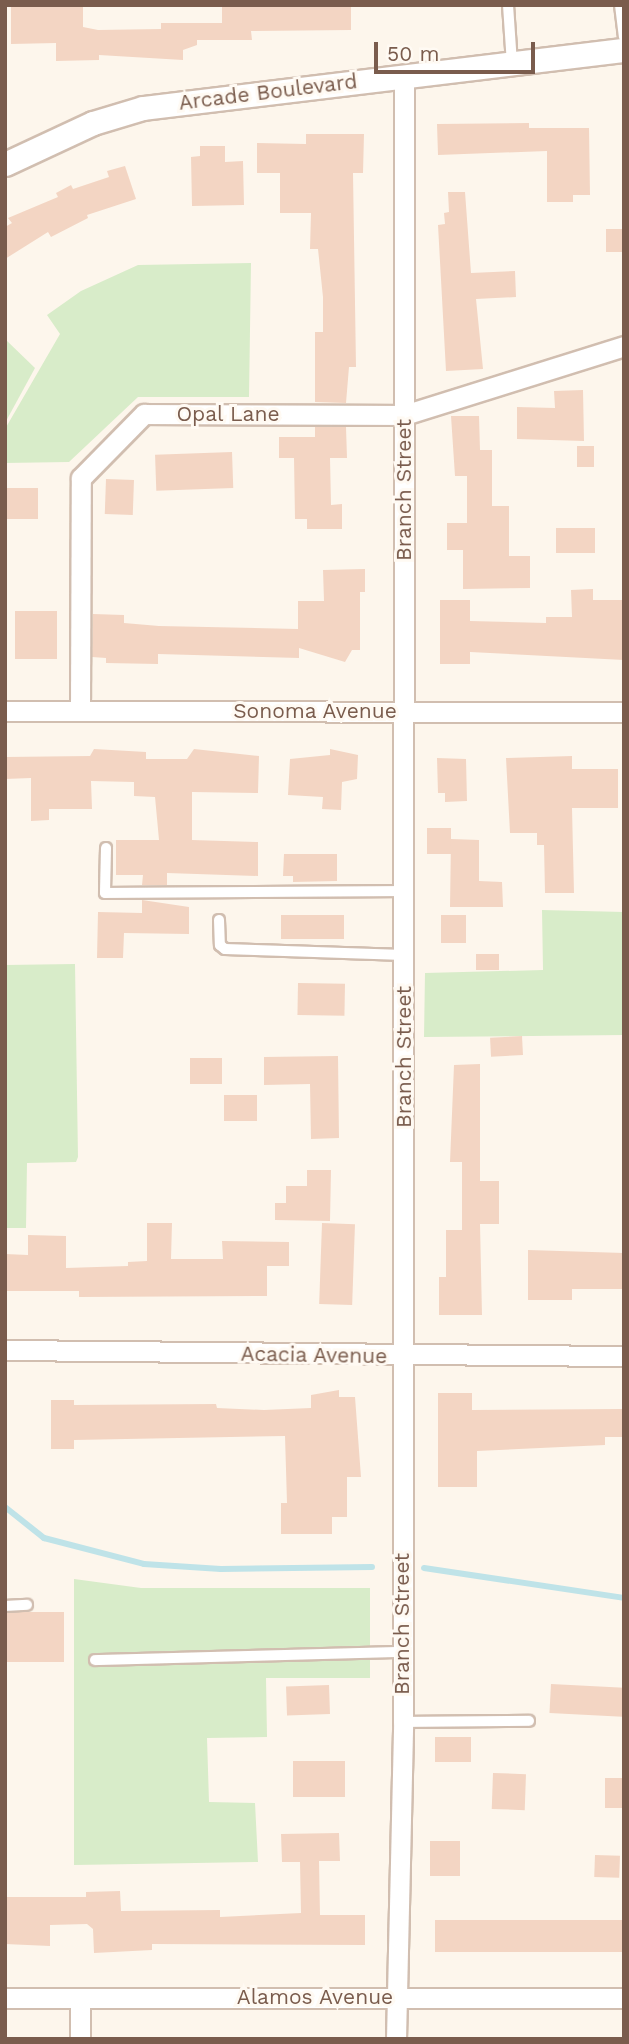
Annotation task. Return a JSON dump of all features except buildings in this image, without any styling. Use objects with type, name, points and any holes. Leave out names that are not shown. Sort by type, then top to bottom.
[{"type":"street","name":"Arcade Boulevard","points":[[5,164],[93,123],[142,108],[624,50]]},
{"type":"street","name":"Branch Street","points":[[396,2039],[403,1722],[404,76]]},
{"type":"street","name":"Opal Lane","points":[[80,711],[81,478],[144,414],[404,415],[624,346]]},
{"type":"street","name":"Sonoma Avenue","points":[[5,711],[624,712]]},
{"type":"street","name":"Acacia Avenue","points":[[5,1350],[403,1357],[624,1356]]},
{"type":"street","name":"Alamos Avenue","points":[[5,1998],[624,1998]]},
{"type":"street","points":[[80,1998],[80,2039]]},
{"type":"lane","points":[[508,5],[512,64]]},
{"type":"lane","points":[[620,5],[624,37]]},
{"type":"lane","points":[[106,848],[105,893],[404,891]]},
{"type":"lane","points":[[219,920],[220,944],[225,949],[404,955]]},
{"type":"lane","points":[[5,1606],[27,1605]]},
{"type":"lane","points":[[95,1660],[401,1652]]},
{"type":"lane","points":[[403,1722],[528,1721]]},
{"type":"green space","points":[[251,263],[249,397],[138,397],[69,462],[5,463],[5,429],[60,334],[47,315],[81,291],[138,265]]},
{"type":"green space","points":[[5,339],[35,368],[5,423]]},
{"type":"green space","points":[[542,910],[624,912],[624,1035],[424,1037],[425,973],[543,970]]},
{"type":"green space","points":[[75,964],[78,1157],[76,1162],[27,1163],[26,1228],[5,1228],[5,965]]},
{"type":"green space","points":[[74,1579],[141,1588],[370,1588],[370,1678],[266,1678],[267,1737],[207,1738],[209,1802],[255,1803],[258,1862],[74,1865]]},
{"type":"waterway","points":[[5,1507],[44,1538],[144,1564],[221,1569],[372,1567]]},
{"type":"waterway","points":[[424,1568],[624,1598]]}]
